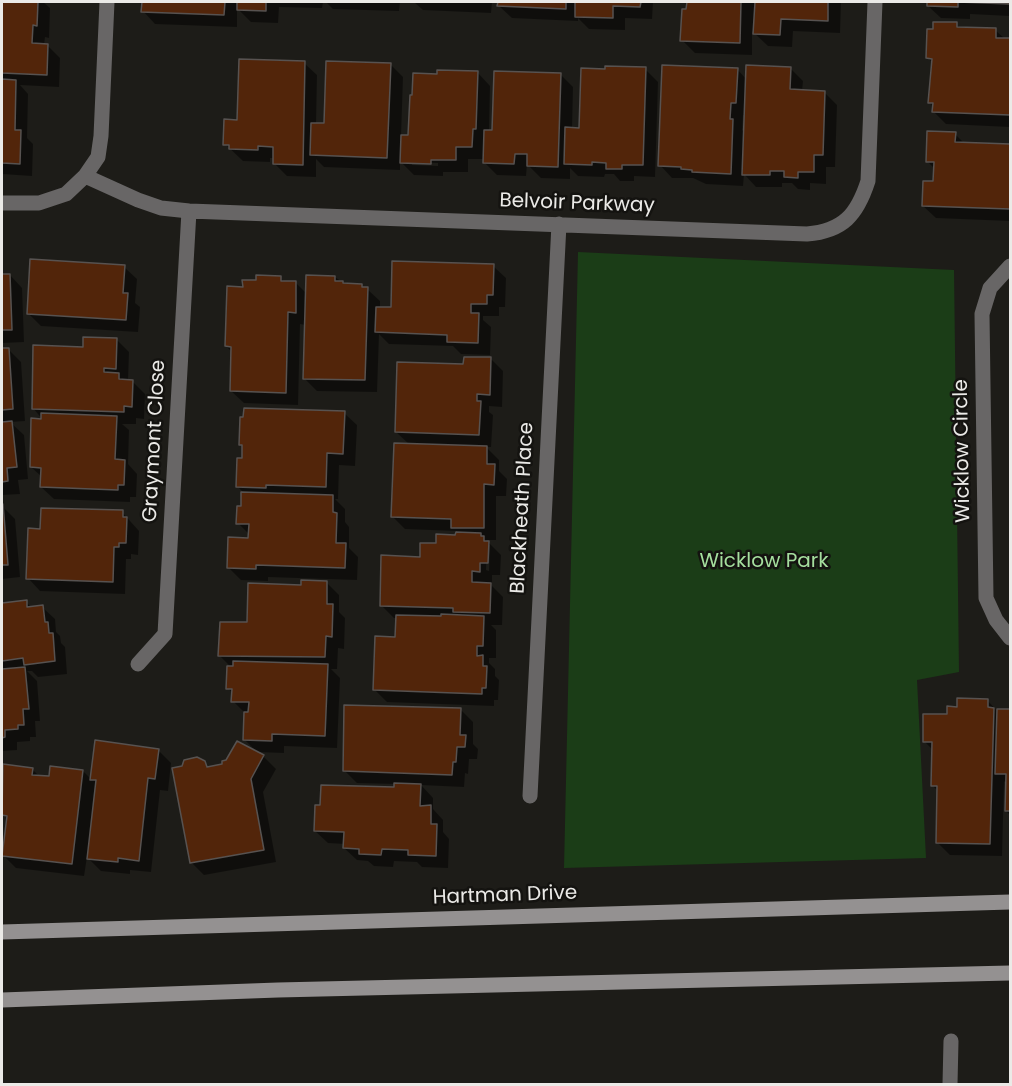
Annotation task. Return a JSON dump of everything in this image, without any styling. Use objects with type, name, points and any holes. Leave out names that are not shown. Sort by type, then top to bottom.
[{"type":"main road","name":"Hartman Drive","points":[[2,932],[1011,902]]},
{"type":"main road","points":[[2,1000],[266,990],[1011,973]]},
{"type":"street","points":[[2,202],[39,203],[66,194],[85,176],[98,157],[107,2]]},
{"type":"street","name":"Belvoir Parkway","points":[[85,176],[161,208],[189,211],[807,234],[826,232],[853,214],[862,200],[868,181],[875,2]]},
{"type":"street","name":"Graymont Close","points":[[138,664],[165,634],[189,211]]},
{"type":"street","name":"Blackheath Place","points":[[530,795],[559,224]]},
{"type":"street","name":"Wicklow Circle","points":[[1011,266],[990,288],[982,314],[986,598],[996,621],[1011,638]]},
{"type":"street","points":[[950,1084],[951,1041]]},
{"type":"green space","name":"Wicklow Park","points":[[578,252],[954,270],[959,672],[917,680],[926,858],[564,868]]},
{"type":"building","points":[[2,2],[38,2],[37,26],[33,25],[32,43],[48,44],[47,75],[2,73]]},
{"type":"building","points":[[142,2],[225,2],[224,15],[141,12]]},
{"type":"building","points":[[237,2],[266,2],[266,11],[237,10]]},
{"type":"building","points":[[498,2],[566,2],[566,9],[497,6]]},
{"type":"building","points":[[575,2],[641,2],[640,7],[613,6],[613,18],[575,17]]},
{"type":"building","points":[[687,2],[741,2],[740,43],[680,41],[682,9],[686,9]]},
{"type":"building","points":[[755,2],[828,2],[828,21],[781,19],[780,35],[753,34]]},
{"type":"building","points":[[927,2],[958,2],[958,7],[927,6]]},
{"type":"building","points":[[958,2],[1010,2],[1010,4]]},
{"type":"building","points":[[933,22],[957,22],[957,27],[996,28],[996,38],[1010,38],[1010,115],[932,112],[933,103],[928,103],[932,59],[926,58],[927,29],[933,29]]},
{"type":"building","points":[[239,59],[305,61],[303,165],[273,164],[273,147],[258,146],[258,150],[229,149],[229,145],[223,145],[224,119],[237,120]]},
{"type":"building","points":[[326,61],[391,63],[387,158],[310,155],[311,123],[324,123]]},
{"type":"building","points":[[662,65],[738,68],[736,103],[731,103],[730,119],[733,119],[731,174],[692,172],[692,170],[681,169],[681,167],[658,166]]},
{"type":"building","points":[[746,65],[791,67],[790,89],[825,91],[823,155],[814,155],[814,172],[798,172],[798,178],[784,177],[784,171],[770,171],[770,175],[742,175]]},
{"type":"building","points":[[605,66],[646,67],[643,165],[622,165],[622,169],[606,169],[606,163],[564,164],[565,127],[579,128],[581,68],[605,69]]},
{"type":"building","points":[[437,70],[478,71],[476,129],[473,129],[472,147],[456,147],[456,160],[431,160],[431,164],[400,163],[401,135],[408,135],[413,73],[437,74]]},
{"type":"building","points":[[494,71],[561,73],[558,167],[527,166],[527,154],[515,154],[514,164],[483,163],[484,130],[492,130]]},
{"type":"building","points":[[2,79],[16,80],[15,130],[21,130],[20,164],[2,163]]},
{"type":"building","points":[[927,131],[956,132],[955,142],[1010,144],[1010,209],[922,206],[923,181],[933,181],[934,162],[926,162]]},
{"type":"building","points":[[30,259],[125,265],[123,293],[128,293],[126,320],[27,314]]},
{"type":"building","points":[[392,261],[494,264],[493,295],[487,295],[487,304],[471,304],[471,313],[479,313],[478,343],[447,342],[447,335],[375,332],[376,307],[391,307]]},
{"type":"building","points":[[2,274],[10,274],[12,330],[2,330]]},
{"type":"building","points":[[256,275],[281,276],[281,281],[296,281],[296,313],[288,312],[286,393],[230,391],[231,347],[225,346],[227,286],[243,287],[242,280],[256,280]]},
{"type":"building","points":[[306,275],[335,276],[335,281],[362,284],[362,287],[368,287],[365,380],[303,379]]},
{"type":"building","points":[[83,337],[117,338],[116,369],[104,368],[104,372],[119,373],[119,379],[133,380],[132,407],[124,406],[124,412],[32,409],[33,345],[83,347]]},
{"type":"building","points":[[2,348],[9,348],[13,409],[2,410]]},
{"type":"building","points":[[464,357],[491,357],[490,395],[477,394],[477,401],[481,401],[479,435],[395,432],[397,362],[463,364]]},
{"type":"building","points":[[244,408],[345,411],[343,454],[327,453],[326,487],[266,485],[266,488],[236,487],[237,458],[242,458],[242,445],[239,445],[240,417],[243,417]]},
{"type":"building","points":[[41,413],[117,416],[115,459],[125,460],[124,485],[118,485],[118,490],[40,487],[41,468],[30,467],[31,418],[41,419]]},
{"type":"building","points":[[12,421],[17,467],[7,468],[8,481],[2,482],[2,422]]},
{"type":"building","points":[[394,443],[487,446],[487,464],[495,464],[494,485],[484,484],[484,528],[451,528],[451,519],[391,517]]},
{"type":"building","points":[[241,492],[333,495],[333,512],[337,513],[336,543],[346,543],[345,568],[256,565],[256,569],[227,568],[228,537],[248,538],[249,524],[236,524],[237,506],[241,506]]},
{"type":"building","points":[[3,504],[8,565],[2,565]]},
{"type":"building","points":[[41,508],[123,510],[123,517],[127,517],[126,543],[119,543],[119,547],[114,547],[113,582],[26,579],[28,528],[40,529]]},
{"type":"building","points":[[456,532],[481,533],[484,541],[489,541],[488,563],[480,563],[480,572],[472,571],[472,582],[491,583],[490,613],[453,612],[453,608],[380,606],[381,555],[420,557],[420,543],[436,543],[436,534],[455,535]]},
{"type":"building","points":[[301,580],[327,581],[327,604],[333,604],[332,637],[326,636],[325,657],[218,656],[220,622],[247,622],[248,583],[301,585]]},
{"type":"building","points":[[27,600],[27,607],[43,605],[45,622],[48,622],[49,633],[53,633],[55,661],[24,665],[23,658],[2,661],[2,603]]},
{"type":"building","points":[[441,614],[484,616],[483,646],[477,646],[477,656],[483,655],[483,666],[487,666],[486,688],[482,688],[482,694],[373,690],[375,636],[395,637],[396,615],[441,616]]},
{"type":"building","points":[[233,661],[328,664],[325,736],[272,734],[272,741],[243,740],[244,712],[248,712],[249,702],[231,702],[232,689],[226,689],[227,666],[233,666]]},
{"type":"building","points":[[25,667],[29,709],[23,709],[24,725],[18,725],[18,729],[5,730],[5,737],[2,738],[2,669]]},
{"type":"building","points":[[957,698],[988,699],[988,707],[994,708],[990,844],[936,843],[937,786],[931,786],[932,742],[923,742],[923,714],[947,714],[947,706],[957,707]]},
{"type":"building","points":[[344,705],[461,708],[460,735],[466,735],[465,747],[457,747],[452,775],[343,771]]},
{"type":"building","points":[[997,709],[1010,709],[1010,811],[1005,811],[1006,774],[995,774]]},
{"type":"building","points":[[95,740],[159,749],[155,779],[148,778],[139,861],[118,858],[118,862],[87,859],[96,780],[90,780]]},
{"type":"building","points":[[237,741],[264,755],[251,779],[264,850],[190,863],[172,768],[182,766],[184,760],[197,757],[205,761],[207,767],[222,764]]},
{"type":"building","points":[[3,764],[33,768],[32,775],[49,776],[50,766],[83,770],[72,864],[2,856],[7,816],[2,815]]},
{"type":"building","points":[[394,783],[421,784],[420,806],[431,805],[431,824],[437,824],[436,856],[408,855],[408,850],[382,849],[381,855],[359,854],[359,849],[343,848],[344,832],[314,831],[315,805],[320,805],[321,785],[394,787]]}]
